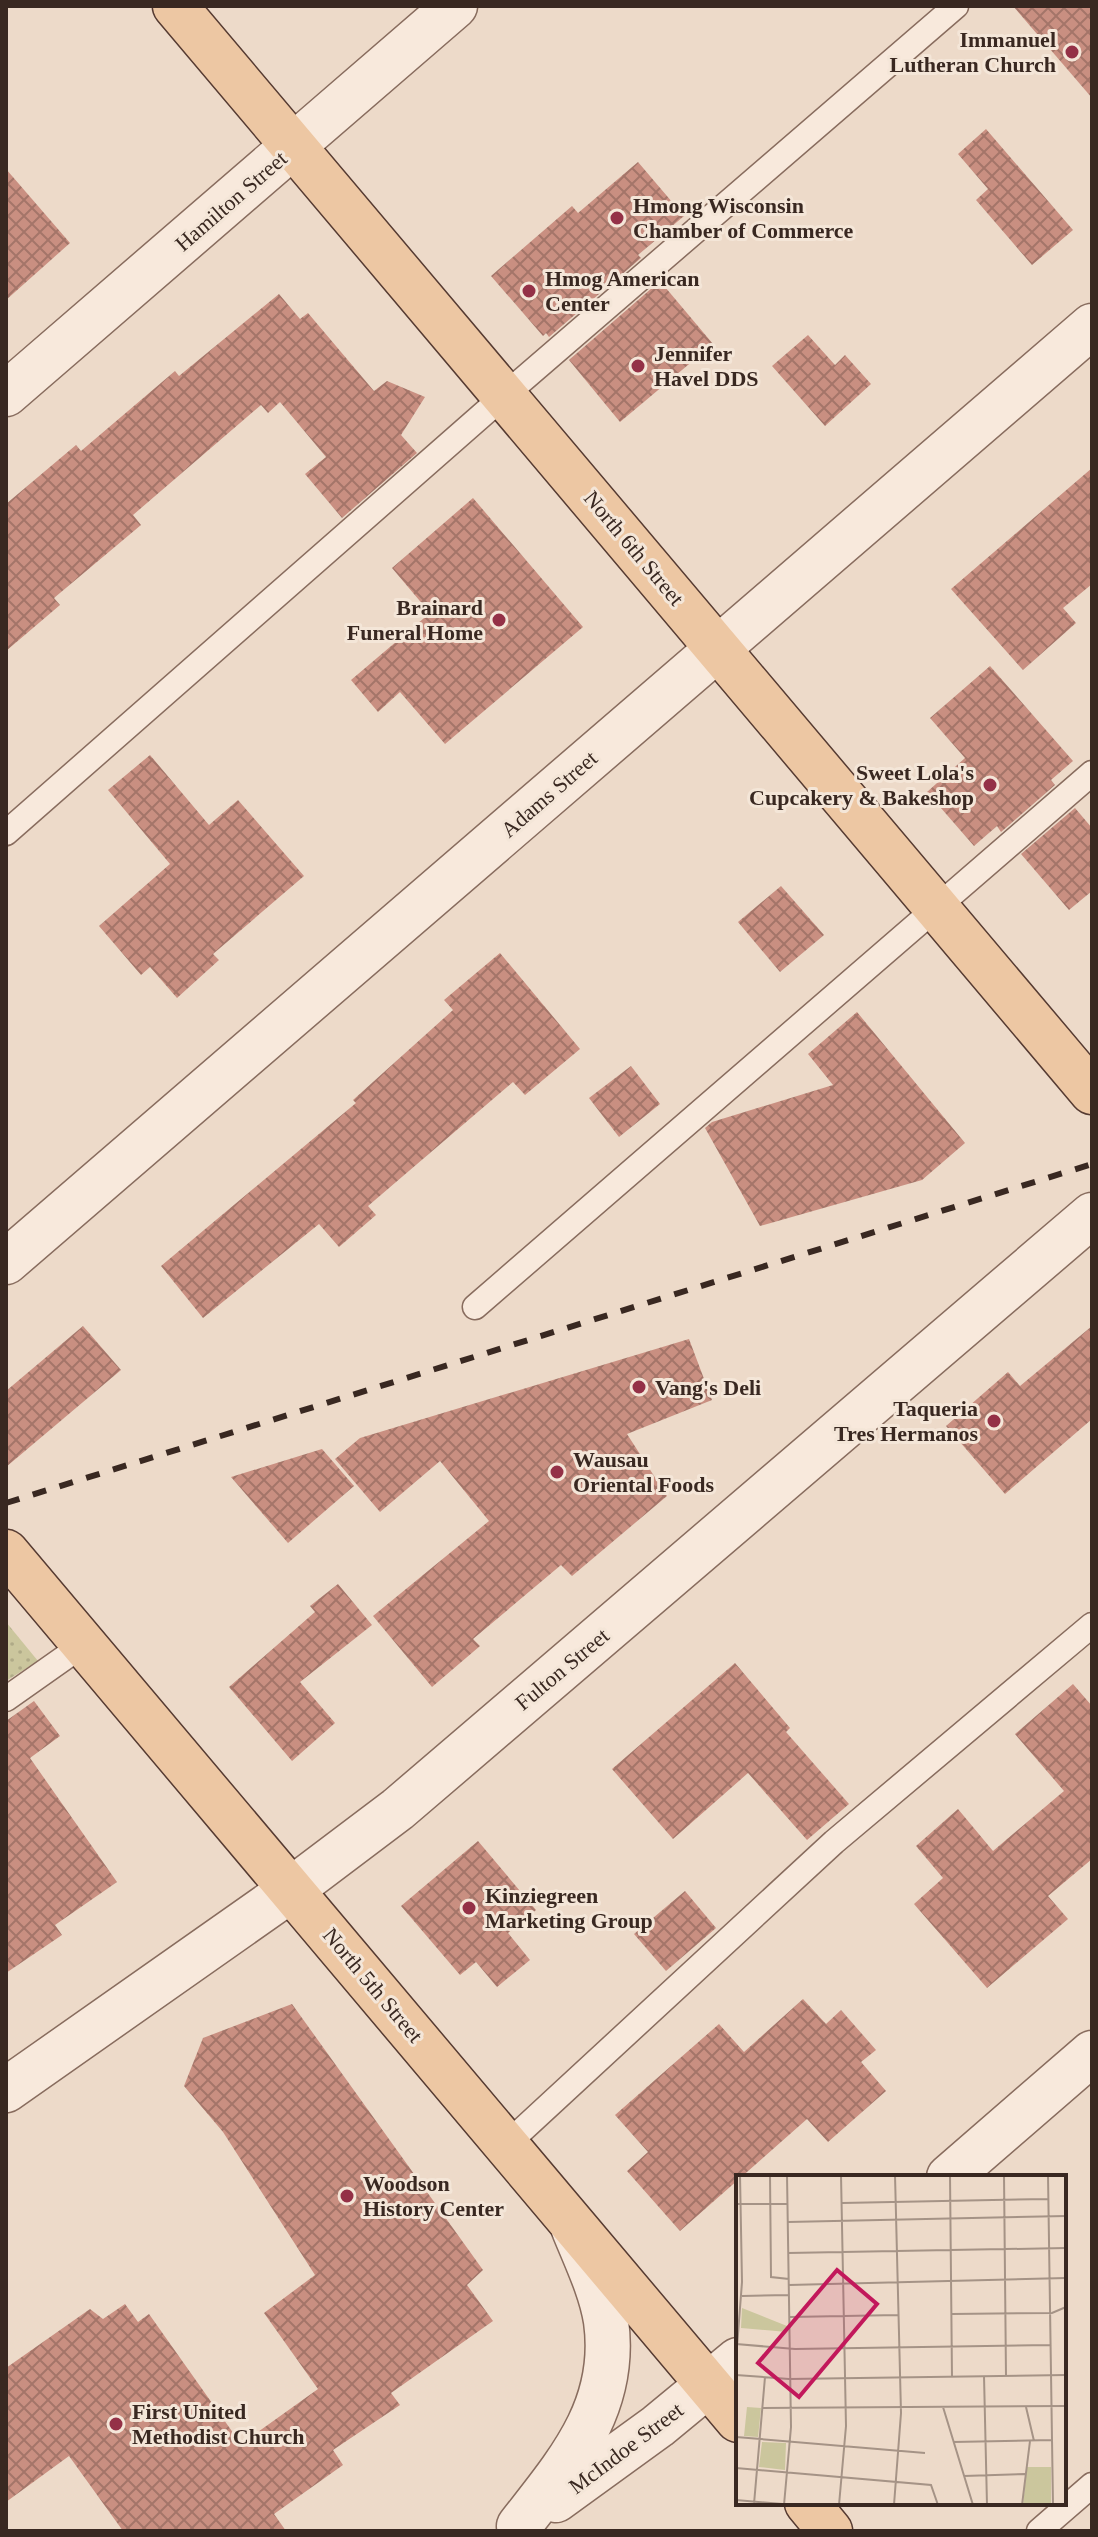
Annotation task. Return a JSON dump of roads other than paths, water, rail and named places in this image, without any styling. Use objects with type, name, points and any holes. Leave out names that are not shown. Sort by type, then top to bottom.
[{"type":"main road","name":"North 6th Street","points":[[175,6],[1092,1092]]},
{"type":"main road","name":"North 5th Street","points":[[6,1552],[570,2219],[724,2372],[736,2413]]},
{"type":"main road","points":[[809,2505],[830,2531]]},
{"type":"street","name":"Hamilton Street","points":[[6,394],[455,6]]},
{"type":"street","name":"Adams Street","points":[[6,1262],[1092,326]]},
{"type":"street","name":"Fulton Street","points":[[6,2090],[292,1889],[398,1809],[1092,1215]]},
{"type":"street","points":[[951,2175],[1092,2053]]},
{"type":"street","points":[[515,2528],[572,2458],[588,2430],[602,2394],[607,2355],[606,2321],[570,2219]]},
{"type":"street","name":"McIndoe Street","points":[[515,2528],[645,2436],[724,2372]]},
{"type":"lane","points":[[6,833],[505,395],[956,6]]},
{"type":"lane","points":[[475,1307],[1092,773]]},
{"type":"lane","points":[[507,2144],[834,1842],[1092,1625]]},
{"type":"lane","points":[[6,1699],[84,1644]]},
{"type":"lane","points":[[1039,2531],[1092,2485]]},
{"type":"railway","points":[[6,1503],[1092,1164]]},
{"type":"place","name":"Immanuel Lutheran Church","points":[[1072,52]]},
{"type":"place","name":"Hmong Wisconsin Chamber of Commerce","points":[[617,218]]},
{"type":"place","name":"Hmog American Center","points":[[529,291]]},
{"type":"place","name":"Jennifer Havel DDS","points":[[638,366]]},
{"type":"place","name":"Brainard Funeral Home","points":[[499,620]]},
{"type":"place","name":"Sweet Lola's Cupcakery & Bakeshop","points":[[990,785]]},
{"type":"place","name":"Vang's Deli","points":[[639,1387]]},
{"type":"place","name":"Taqueria Tres Hermanos","points":[[994,1421]]},
{"type":"place","name":"Wausau Oriental Foods","points":[[557,1472]]},
{"type":"place","name":"Kinziegreen Marketing Group","points":[[469,1908]]},
{"type":"place","name":"Woodson History Center","points":[[347,2196]]},
{"type":"place","name":"First United Methodist Church","points":[[116,2424]]}]
